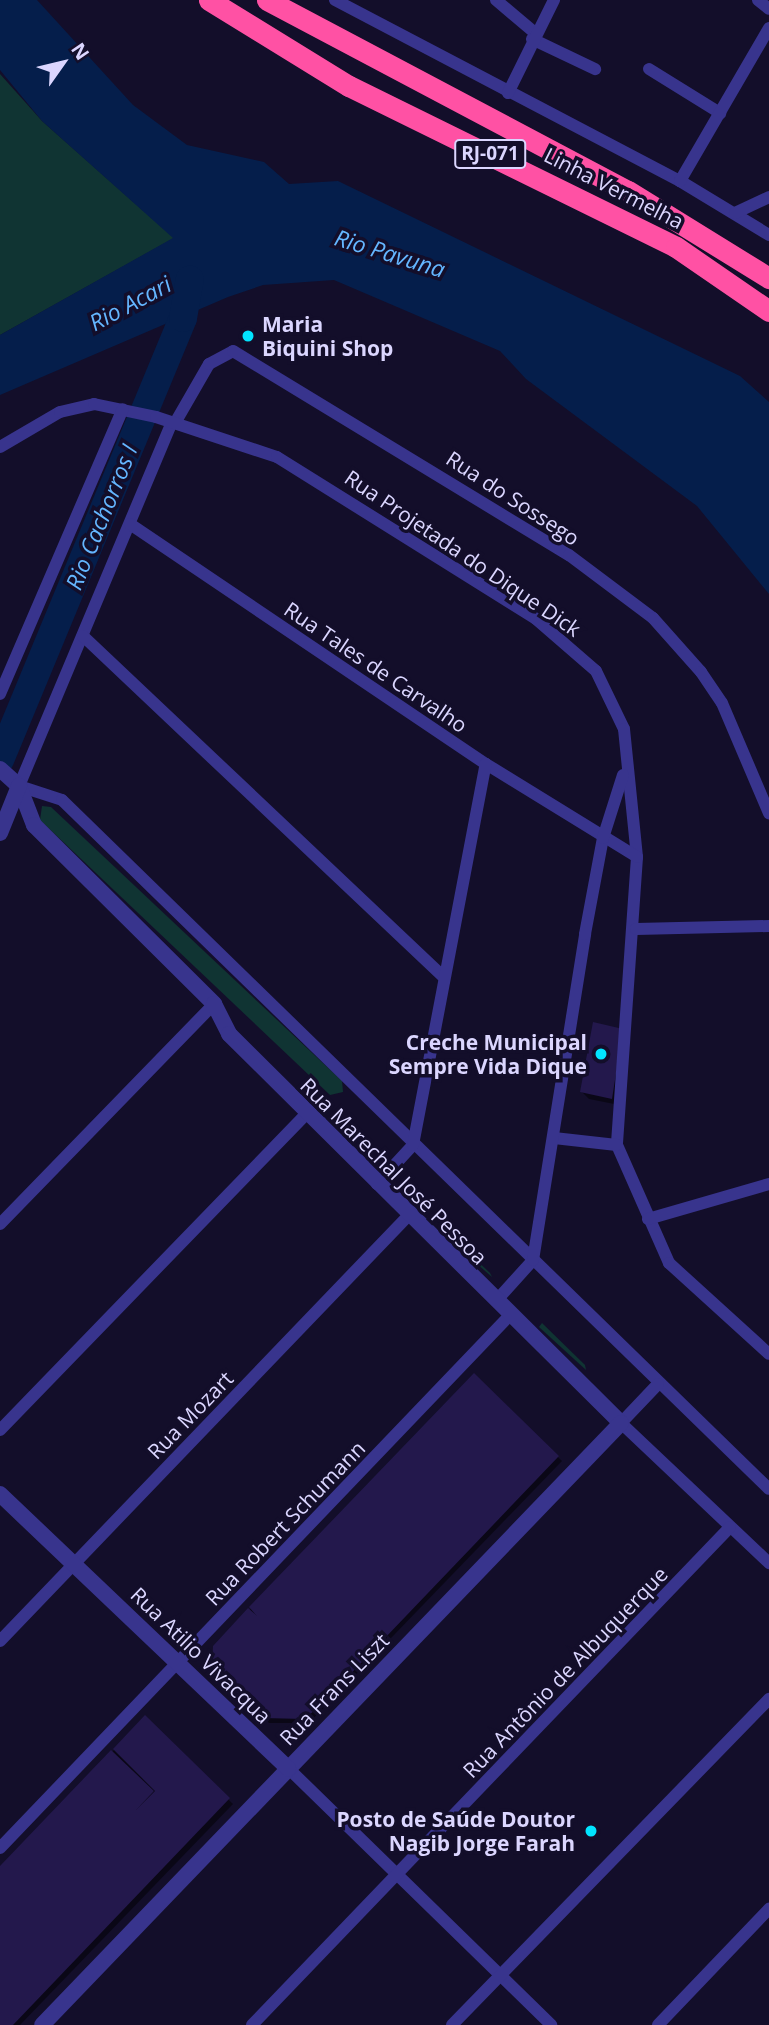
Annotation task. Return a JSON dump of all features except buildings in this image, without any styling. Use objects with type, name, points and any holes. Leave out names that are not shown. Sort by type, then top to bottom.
[{"type":"highway","name":"Linha Vermelha","points":[[209,0],[349,86],[677,247],[769,311]]},
{"type":"highway","name":"Linha Vermelha","points":[[267,0],[628,191],[769,278]]},
{"type":"street","points":[[335,0],[680,181],[769,235]]},
{"type":"street","points":[[496,0],[534,36],[595,69]]},
{"type":"street","points":[[508,93],[554,0]]},
{"type":"street","points":[[758,0],[769,9]]},
{"type":"street","points":[[680,181],[769,28]]},
{"type":"street","points":[[649,69],[720,113]]},
{"type":"street","points":[[735,214],[769,197]]},
{"type":"street","name":"Rua do Sossego","points":[[174,423],[209,364],[233,351],[569,555],[653,618],[701,672],[722,704],[769,813]]},
{"type":"street","name":"Rua Projetada do Dique Dick","points":[[0,447],[77,406],[128,410],[156,416],[301,470],[536,619],[601,680],[624,729],[625,771],[637,857],[636,929],[617,1145],[669,1263],[769,1354]]},
{"type":"street","points":[[0,694],[128,410]]},
{"type":"street","points":[[0,833],[9,777],[83,636],[174,423]]},
{"type":"street","name":"Rua Tales de Carvalho","points":[[130,524],[486,764],[637,857]]},
{"type":"street","points":[[83,636],[443,976]]},
{"type":"street","points":[[377,1184],[413,1145],[443,976],[486,764]]},
{"type":"street","points":[[496,1301],[533,1260],[603,838],[625,771]]},
{"type":"street","name":"Rua Marechal José Pessoa","points":[[9,777],[34,825],[214,1004],[229,1034],[306,1114],[621,1423],[769,1563]]},
{"type":"street","name":"Rua Marechal José Pessoa","points":[[9,777],[62,800],[658,1384],[769,1489]]},
{"type":"street","points":[[636,929],[769,926]]},
{"type":"street","points":[[0,1224],[214,1004]]},
{"type":"street","points":[[0,1430],[306,1114]]},
{"type":"street","points":[[554,1138],[617,1145]]},
{"type":"street","points":[[648,1219],[769,1184]]},
{"type":"street","name":"Rua Mozart","points":[[0,1642],[408,1216]]},
{"type":"street","name":"Rua Robert Schumann","points":[[0,1849],[510,1315]]},
{"type":"street","name":"Rua Frans Liszt","points":[[42,2025],[658,1384]]},
{"type":"street","name":"Rua Atilio Vivacqua","points":[[0,1494],[178,1661],[551,2025]]},
{"type":"street","name":"Rua Antônio de Albuquerque","points":[[252,2025],[730,1527]]},
{"type":"street","points":[[452,2025],[769,1699]]},
{"type":"street","points":[[658,2025],[769,1909]]},
{"type":"green space","points":[[0,74],[42,121],[174,238],[0,335]]},
{"type":"green space","points":[[42,806],[51,807],[342,1081],[343,1092],[330,1095],[40,820]]},
{"type":"green space","points":[[447,1232],[490,1273],[492,1277],[444,1235]]},
{"type":"green space","points":[[542,1323],[585,1365],[586,1370],[539,1327]]},
{"type":"water","points":[[0,0],[37,0],[133,105],[187,145],[264,162],[289,184],[338,181],[740,376],[769,402],[769,594],[697,506],[526,379],[500,351],[334,280],[263,285],[228,297],[0,395],[0,335],[173,238],[42,121],[0,70]]},
{"type":"waterway","name":"Rio Cachorros I","points":[[0,760],[183,318],[190,280]]},
{"type":"place","name":"Maria Biquini Shop","points":[[248,336]]},
{"type":"place","name":"Creche Municipal Sempre Vida Dique","points":[[601,1054]]},
{"type":"place","name":"Posto de Saúde Doutor Nagib Jorge Farah","points":[[591,1831]]},
{"type":"water label","name":"Rio Pavuna","points":[[390,253]]},
{"type":"water label","name":"Rio Acari","points":[[130,303]]}]
